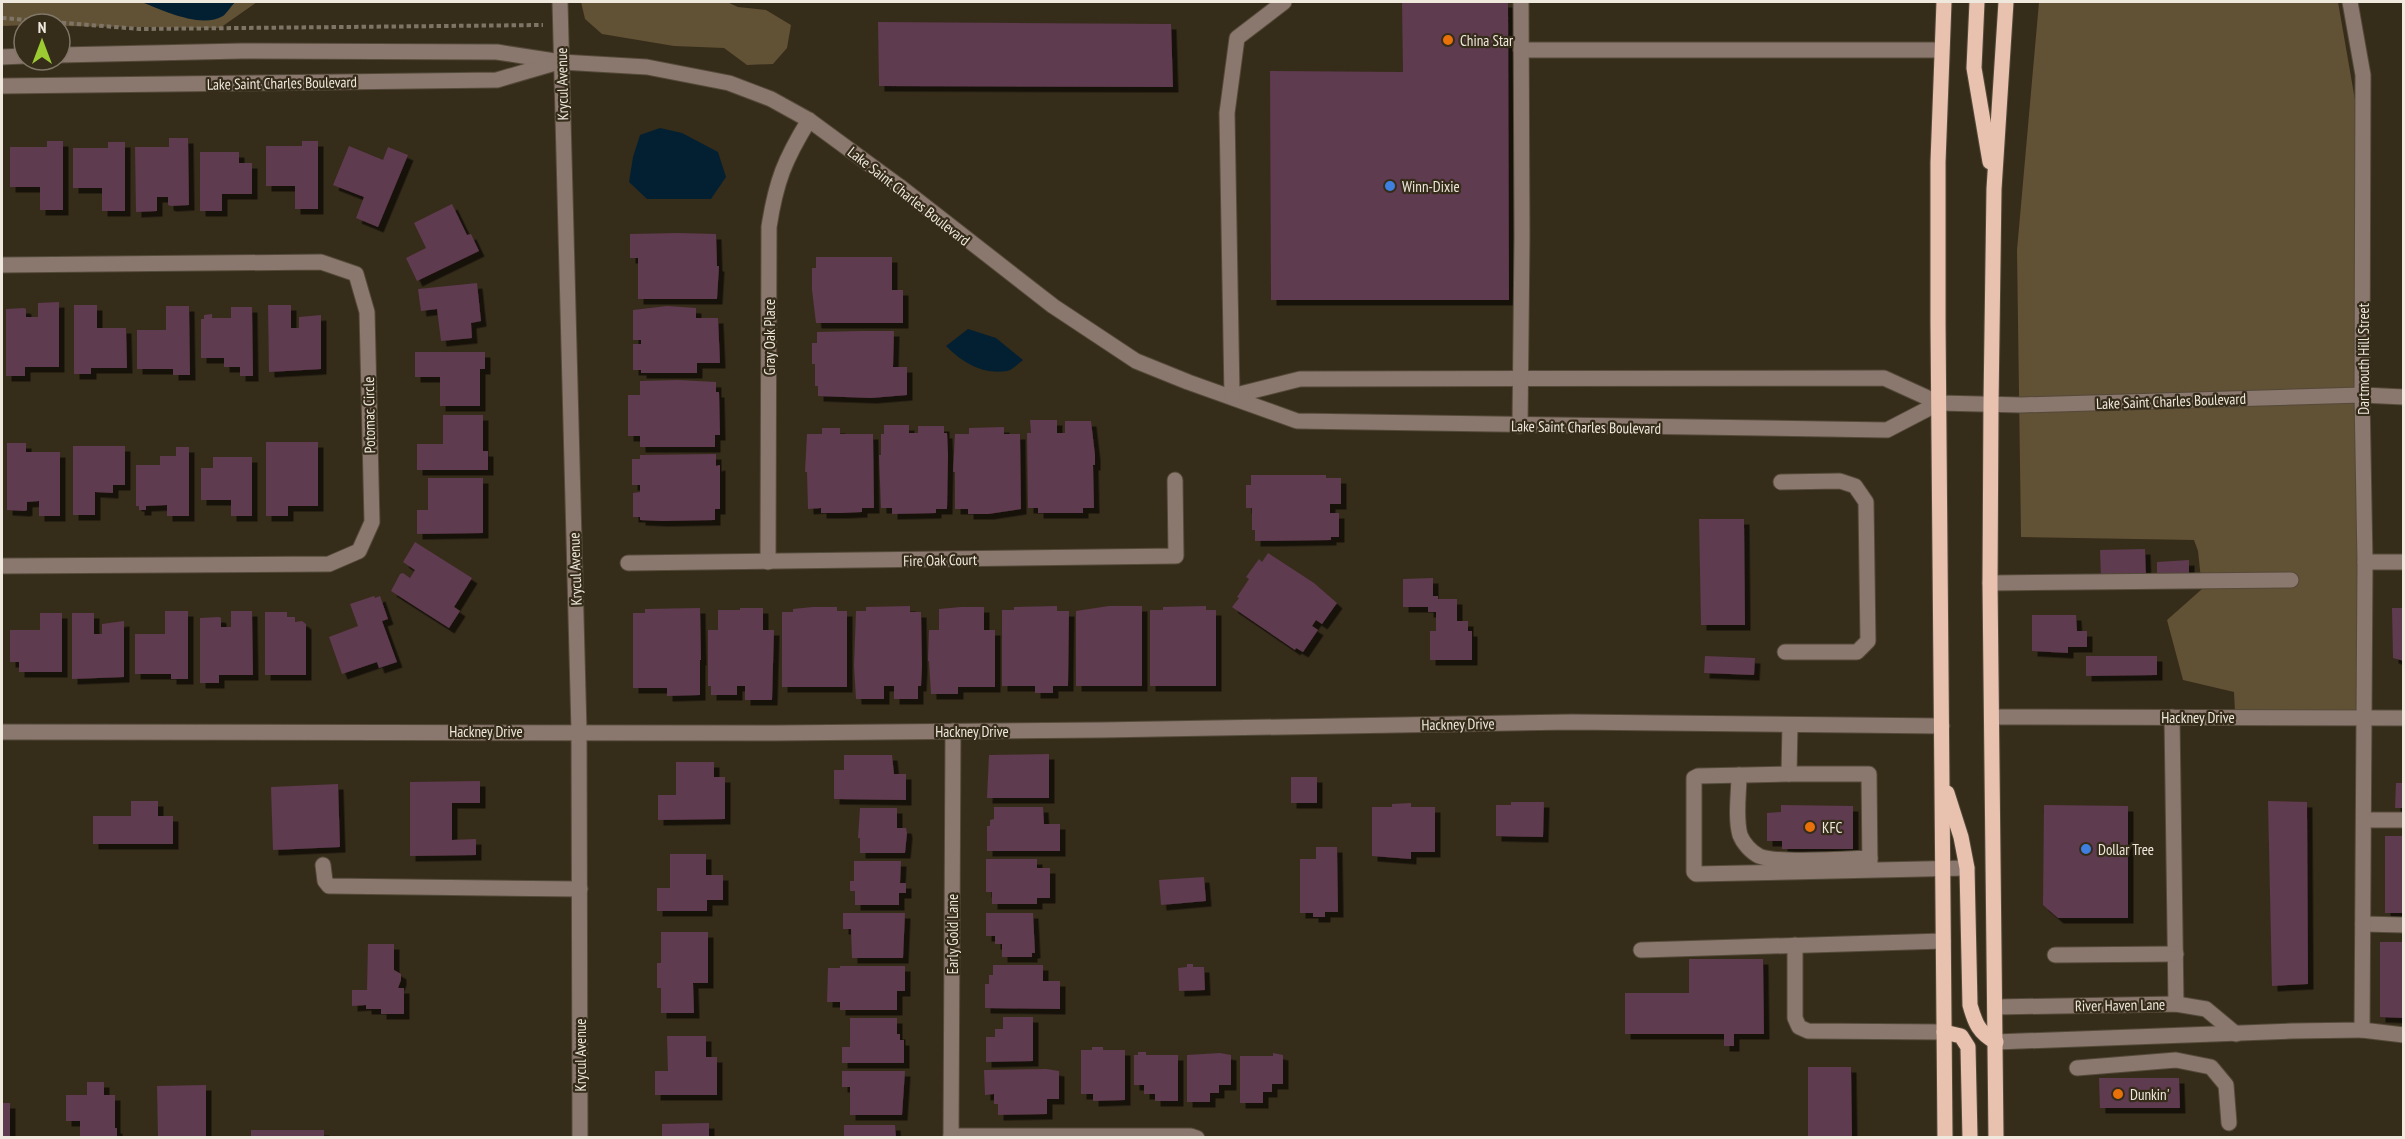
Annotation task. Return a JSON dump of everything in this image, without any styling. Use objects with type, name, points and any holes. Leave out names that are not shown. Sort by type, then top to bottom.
[{"type":"main road","points":[[1944,2],[1938,162],[1945,1137]]},
{"type":"main road","points":[[1977,2],[1974,68],[1994,189]]},
{"type":"main road","points":[[1996,1137],[1990,583],[1991,404],[1994,189],[2006,2]]},
{"type":"main road","points":[[1942,776],[1961,837],[1967,868],[1970,1005],[1975,1024],[1983,1035],[1996,1042]]},
{"type":"main road","points":[[1944,1032],[1961,1036],[1968,1047],[1970,1137]]},
{"type":"main road","points":[[1944,1102],[1954,1137]]},
{"type":"street","name":"Krycul Avenue","points":[[561,2],[579,731],[580,1137]]},
{"type":"street","points":[[1232,396],[1227,112],[1229,91],[1236,38],[1284,2]]},
{"type":"street","points":[[1520,426],[1521,2]]},
{"type":"street","name":"Dartmouth Hill Street","points":[[2350,2],[2363,75],[2362,395],[2366,562],[2362,1030]]},
{"type":"street","points":[[1521,50],[1941,50]]},
{"type":"street","name":"Lake Saint Charles Boulevard","points":[[72,55],[242,51],[497,52],[561,62],[647,67],[719,81],[771,99],[809,120],[1067,316],[1136,361],[1297,421],[1887,430],[1939,404]]},
{"type":"street","name":"Lake Saint Charles Boulevard","points":[[2,86],[497,80],[561,62]]},
{"type":"street","name":"Gray Oak Place","points":[[768,562],[769,227],[774,197],[788,156],[809,120]]},
{"type":"street","name":"Potomac Circle","points":[[2,265],[321,262],[356,274],[367,312],[372,522],[359,551],[329,564],[2,566]]},
{"type":"street","name":"Lake Saint Charles Boulevard","points":[[1232,396],[1300,379],[1884,378],[1939,404],[2020,405],[2362,395],[2403,397]]},
{"type":"street","name":"Fire Oak Court","points":[[628,563],[1176,556],[1175,480]]},
{"type":"street","points":[[1781,482],[1840,481],[1855,486],[1866,502],[1868,641],[1857,652],[1785,651]]},
{"type":"street","points":[[2366,562],[2403,562]]},
{"type":"street","points":[[1990,583],[2291,580]]},
{"type":"street","name":"Hackney Drive","points":[[1992,717],[2403,718]]},
{"type":"street","points":[[2172,717],[2176,1004]]},
{"type":"street","name":"Hackney Drive","points":[[2,732],[953,731],[1572,722],[1942,726]]},
{"type":"street","points":[[1789,774],[1790,725]]},
{"type":"street","name":"Early Gold Lane","points":[[951,1137],[953,731]]},
{"type":"street","points":[[1869,774],[1870,865],[1696,874],[1694,872],[1694,778],[1739,775],[1869,774]]},
{"type":"street","points":[[1739,775],[1738,825],[1746,845],[1758,856],[1870,865],[1967,868]]},
{"type":"street","points":[[2364,820],[2403,820]]},
{"type":"street","points":[[323,865],[325,881],[329,886],[580,889]]},
{"type":"street","points":[[2363,924],[2403,925]]},
{"type":"street","points":[[1641,950],[1943,941]]},
{"type":"street","points":[[1795,945],[1795,1018],[1799,1027],[1808,1031],[1944,1032]]},
{"type":"street","points":[[2055,955],[2176,954]]},
{"type":"street","name":"River Haven Lane","points":[[1995,1007],[2176,1004],[2206,1009],[2235,1034]]},
{"type":"street","points":[[1996,1042],[2362,1030],[2403,1035]]},
{"type":"street","points":[[2077,1068],[2176,1060],[2211,1067],[2226,1085],[2229,1124]]},
{"type":"street","points":[[951,1137],[1197,1137]]},
{"type":"path","points":[[2,18],[140,29],[561,25]]},
{"type":"shaded area","points":[[2,2],[142,2],[170,13],[222,16],[235,2],[257,2],[220,28],[72,26],[72,12],[12,12],[12,26],[2,26]]},
{"type":"shaded area","points":[[581,2],[727,2],[738,7],[766,10],[791,25],[787,48],[773,64],[747,65],[724,48],[674,46],[602,34],[585,19]]},
{"type":"shaded area","points":[[2039,2],[2338,2],[2359,123],[2363,715],[2235,712],[2234,692],[2183,680],[2167,620],[2202,589],[2198,551],[2194,540],[2021,537],[2017,250]]},
{"type":"water","points":[[142,2],[235,2],[223,16],[204,20],[182,17]]},
{"type":"water","points":[[660,128],[682,133],[718,152],[726,177],[711,199],[647,199],[629,182],[633,157],[640,135]]},
{"type":"water","points":[[968,329],[996,338],[1023,360],[1009,370],[998,372],[973,366],[946,346]]},
{"type":"building","name":"Winn-Dixie","points":[[1402,2],[1508,2],[1509,300],[1271,300],[1270,71],[1403,72]]},
{"type":"building","points":[[878,22],[1171,24],[1173,87],[879,86]]},
{"type":"building","points":[[169,138],[188,138],[189,205],[171,206],[168,205],[168,197],[157,197],[157,211],[136,212],[135,147],[169,147]]},
{"type":"building","points":[[47,141],[63,141],[63,210],[40,210],[40,187],[10,187],[10,147],[47,147]]},
{"type":"building","points":[[302,141],[318,141],[318,209],[295,209],[295,186],[266,186],[266,146],[302,146]]},
{"type":"building","points":[[108,142],[125,142],[125,211],[102,211],[102,188],[73,188],[73,148],[108,148]]},
{"type":"building","points":[[349,146],[383,160],[388,147],[408,155],[378,227],[356,218],[364,197],[333,185]]},
{"type":"building","points":[[200,152],[239,152],[239,163],[252,163],[252,194],[222,194],[222,211],[200,211]]},
{"type":"building","points":[[452,204],[467,235],[471,234],[479,251],[417,281],[406,258],[426,248],[414,223]]},
{"type":"building","points":[[630,234],[716,234],[717,266],[719,266],[717,299],[638,299],[638,258],[630,258]]},
{"type":"building","points":[[816,257],[892,257],[892,290],[903,290],[903,323],[816,323],[812,268],[816,268]]},
{"type":"building","points":[[477,283],[481,321],[471,323],[472,338],[441,341],[437,309],[421,311],[418,289]]},
{"type":"building","points":[[59,302],[59,367],[25,367],[25,376],[6,376],[6,309],[24,308],[26,317],[38,317],[38,303]]},
{"type":"building","points":[[74,305],[97,305],[97,328],[126,328],[127,368],[91,368],[91,374],[74,374]]},
{"type":"building","points":[[268,305],[291,305],[291,328],[299,328],[299,317],[321,315],[321,369],[269,372]]},
{"type":"building","points":[[166,306],[189,306],[190,375],[173,375],[173,369],[137,369],[137,330],[166,330]]},
{"type":"building","points":[[667,306],[696,308],[696,318],[718,318],[720,363],[697,363],[697,373],[641,373],[641,370],[633,370],[633,344],[641,344],[641,340],[633,340],[633,310]]},
{"type":"building","points":[[231,307],[252,307],[253,376],[240,376],[240,367],[224,367],[224,358],[201,358],[201,319],[204,319],[204,315],[212,314],[212,318],[231,318]]},
{"type":"building","points":[[894,331],[893,367],[907,367],[907,395],[871,398],[818,396],[818,386],[815,386],[815,364],[812,364],[812,343],[817,343],[817,332]]},
{"type":"building","points":[[415,352],[485,352],[485,369],[480,369],[480,406],[440,406],[440,377],[415,377]]},
{"type":"building","points":[[640,381],[716,382],[716,392],[719,392],[720,435],[715,435],[715,447],[640,447],[640,436],[628,436],[628,395],[640,395]]},
{"type":"building","points":[[443,415],[483,415],[483,451],[488,451],[488,470],[417,470],[417,444],[443,444]]},
{"type":"building","points":[[1030,420],[1057,420],[1057,433],[1065,433],[1065,421],[1091,421],[1095,455],[1095,465],[1093,465],[1094,508],[1083,508],[1083,513],[1038,513],[1038,508],[1028,508],[1027,433],[1031,433]]},
{"type":"building","points":[[884,425],[909,425],[909,433],[918,433],[918,426],[944,426],[944,433],[947,433],[948,455],[947,509],[936,509],[936,513],[892,514],[892,508],[881,508],[879,455],[881,455],[881,434],[884,434]]},
{"type":"building","points":[[1004,427],[1004,434],[1020,434],[1021,509],[988,514],[968,514],[968,509],[955,509],[955,472],[953,472],[955,434],[969,434],[969,428]]},
{"type":"building","points":[[822,428],[840,428],[840,434],[873,434],[874,508],[862,508],[862,512],[841,513],[821,513],[821,508],[808,509],[807,472],[805,472],[807,434],[822,434]]},
{"type":"building","points":[[266,442],[318,442],[318,506],[288,506],[288,516],[266,516]]},
{"type":"building","points":[[7,443],[26,443],[26,452],[60,452],[60,516],[39,516],[39,501],[27,502],[25,511],[7,510]]},
{"type":"building","points":[[73,446],[125,446],[125,485],[113,485],[113,493],[95,492],[95,515],[73,515]]},
{"type":"building","points":[[176,447],[189,447],[189,516],[167,516],[167,505],[146,506],[146,510],[139,510],[139,506],[136,506],[136,465],[160,465],[160,456],[176,456]]},
{"type":"building","points":[[716,454],[716,466],[720,465],[720,509],[715,509],[715,520],[662,521],[640,520],[640,517],[633,517],[633,493],[640,492],[640,485],[632,485],[632,459],[640,459],[640,455]]},
{"type":"building","points":[[213,457],[252,457],[252,516],[231,516],[231,500],[201,500],[201,468],[213,468]]},
{"type":"building","points":[[1251,475],[1326,475],[1326,478],[1341,478],[1341,504],[1330,504],[1330,513],[1339,513],[1339,537],[1331,537],[1331,540],[1255,541],[1255,530],[1252,530],[1252,508],[1246,508],[1246,485],[1251,485]]},
{"type":"building","points":[[428,478],[483,478],[483,533],[417,534],[417,510],[428,510]]},
{"type":"building","points":[[1699,519],[1744,519],[1745,625],[1701,625]]},
{"type":"building","points":[[415,542],[472,578],[454,607],[460,611],[449,628],[391,591],[400,574],[403,573],[410,578],[415,570],[403,562]]},
{"type":"building","points":[[2145,549],[2146,578],[2101,579],[2100,550]]},
{"type":"building","points":[[1268,553],[1314,583],[1337,603],[1322,624],[1316,620],[1312,626],[1318,630],[1303,652],[1296,648],[1295,650],[1232,607],[1249,579],[1246,577],[1259,559],[1262,562]]},
{"type":"building","points":[[2189,560],[2189,577],[2157,578],[2157,562]]},
{"type":"building","points":[[1433,578],[1433,596],[1438,596],[1438,599],[1457,599],[1457,621],[1468,621],[1468,631],[1472,631],[1472,660],[1430,660],[1430,631],[1436,631],[1436,612],[1428,612],[1428,607],[1403,607],[1403,579]]},
{"type":"building","points":[[374,596],[375,598],[380,596],[388,619],[382,621],[397,662],[379,668],[377,662],[342,674],[329,637],[358,626],[350,604]]},
{"type":"building","points":[[910,606],[910,612],[921,612],[922,666],[918,699],[894,699],[894,686],[884,686],[884,699],[856,699],[854,666],[856,611],[866,611],[866,607]]},
{"type":"building","points":[[1057,606],[1057,611],[1069,611],[1068,686],[1053,686],[1053,693],[1035,693],[1035,686],[1002,686],[1002,610],[1014,610],[1014,607]]},
{"type":"building","points":[[1109,606],[1142,606],[1142,686],[1076,686],[1076,611]]},
{"type":"building","points":[[1206,606],[1206,610],[1216,610],[1216,686],[1150,686],[1150,610],[1163,610],[1163,607]]},
{"type":"building","points":[[813,607],[837,607],[837,611],[847,611],[847,687],[782,687],[782,612]]},
{"type":"building","points":[[984,607],[984,630],[995,630],[995,687],[958,687],[958,694],[931,694],[928,661],[929,630],[939,630],[939,609]]},
{"type":"building","points":[[700,608],[700,695],[667,696],[667,688],[633,688],[633,613],[645,613],[645,609]]},
{"type":"building","points":[[740,608],[763,608],[763,630],[774,630],[772,700],[745,700],[745,686],[737,686],[737,695],[711,695],[711,686],[708,686],[708,630],[718,630],[718,610],[740,610]]},
{"type":"building","points":[[2392,608],[2404,608],[2404,661],[2393,658]]},
{"type":"building","points":[[165,611],[188,611],[188,679],[171,679],[171,674],[135,674],[135,634],[165,634]]},
{"type":"building","points":[[231,611],[252,611],[253,675],[219,675],[219,683],[200,683],[200,618],[219,617],[221,627],[231,627]]},
{"type":"building","points":[[265,612],[287,612],[287,617],[295,617],[295,622],[302,621],[306,624],[306,675],[265,675]]},
{"type":"building","points":[[40,613],[62,613],[62,672],[19,672],[19,662],[10,662],[10,630],[40,630]]},
{"type":"building","points":[[72,613],[94,613],[94,634],[102,634],[102,624],[124,621],[124,677],[72,679]]},
{"type":"building","points":[[2032,615],[2076,615],[2077,631],[2087,631],[2087,647],[2068,647],[2068,653],[2032,651]]},
{"type":"building","points":[[1705,656],[1755,658],[1754,675],[1704,673]]},
{"type":"building","points":[[2086,656],[2157,656],[2157,675],[2086,676]]},
{"type":"building","points":[[1049,754],[1049,798],[987,798],[989,755]]},
{"type":"building","points":[[844,755],[892,755],[894,774],[906,774],[906,800],[834,799],[834,770],[844,770]]},
{"type":"building","points":[[676,762],[714,762],[714,777],[725,777],[725,819],[658,820],[658,795],[676,795]]},
{"type":"building","points":[[1291,777],[1317,777],[1317,803],[1291,803]]},
{"type":"building","points":[[480,781],[480,803],[452,803],[452,840],[476,839],[476,855],[410,856],[410,782]]},
{"type":"building","points":[[2396,783],[2404,783],[2404,808],[2395,808]]},
{"type":"building","points":[[338,784],[340,847],[273,850],[271,787]]},
{"type":"building","points":[[131,801],[158,801],[158,816],[173,816],[173,844],[93,844],[93,816],[131,816]]},
{"type":"building","points":[[2268,801],[2307,802],[2308,984],[2272,986]]},
{"type":"building","points":[[1511,802],[1544,802],[1543,837],[1496,836],[1496,805],[1511,805]]},
{"type":"building","points":[[1411,803],[1411,807],[1435,807],[1435,852],[1411,852],[1411,859],[1372,856],[1372,807],[1392,807],[1392,804]]},
{"type":"building","name":"KFC","points":[[1781,805],[1853,806],[1853,849],[1782,849],[1782,841],[1767,841],[1767,813],[1781,812]]},
{"type":"building","name":"Dollar Tree","points":[[2044,805],[2128,806],[2128,918],[2058,918],[2043,905]]},
{"type":"building","points":[[994,807],[1043,807],[1044,824],[1060,824],[1060,851],[987,851],[987,826],[990,826],[990,820],[994,819]]},
{"type":"building","points":[[860,808],[897,808],[897,828],[906,828],[907,833],[905,853],[860,853],[860,838],[858,838]]},
{"type":"building","points":[[2385,836],[2404,836],[2404,913],[2385,913]]},
{"type":"building","points":[[1316,847],[1337,847],[1338,912],[1325,912],[1325,917],[1313,917],[1313,913],[1300,913],[1300,859],[1316,859]]},
{"type":"building","points":[[670,854],[706,854],[706,875],[723,875],[723,900],[707,900],[707,911],[657,911],[657,888],[670,888]]},
{"type":"building","points":[[986,859],[1037,859],[1037,868],[1050,868],[1050,898],[1037,898],[1037,904],[992,904],[992,892],[986,892]]},
{"type":"building","points":[[854,861],[901,861],[900,883],[906,883],[906,893],[899,893],[899,905],[855,905],[855,891],[850,891],[850,881],[854,881]]},
{"type":"building","points":[[1204,877],[1206,901],[1161,905],[1159,880]]},
{"type":"building","points":[[843,913],[905,913],[903,958],[852,958],[851,929],[843,929]]},
{"type":"building","points":[[986,913],[1033,913],[1035,953],[1032,953],[1032,957],[1002,957],[1002,944],[995,944],[995,936],[986,936]]},
{"type":"building","points":[[661,932],[708,932],[708,983],[693,983],[694,1013],[661,1013],[661,988],[657,988],[657,963],[661,963]]},
{"type":"building","points":[[2380,942],[2404,942],[2404,1018],[2380,1017]]},
{"type":"building","points":[[368,944],[394,944],[394,970],[401,974],[398,988],[404,988],[404,1014],[381,1014],[381,1009],[366,1009],[366,1005],[352,1006],[352,990],[367,990]]},
{"type":"building","points":[[1689,959],[1763,959],[1764,1034],[1734,1034],[1734,1046],[1724,1046],[1724,1034],[1625,1034],[1625,993],[1689,993]]},
{"type":"building","points":[[1187,964],[1193,964],[1193,967],[1204,967],[1205,990],[1179,991],[1178,968],[1187,967]]},
{"type":"building","points":[[993,965],[1043,965],[1043,981],[1060,981],[1060,1009],[985,1008],[985,984],[989,984],[989,975],[993,975]]},
{"type":"building","points":[[840,966],[905,966],[905,991],[897,991],[897,1010],[840,1010],[840,1002],[827,1002],[828,968],[840,968]]},
{"type":"building","points":[[1003,1017],[1033,1017],[1033,1061],[986,1062],[986,1037],[995,1037],[995,1029],[1003,1029]]},
{"type":"building","points":[[850,1018],[897,1018],[897,1034],[900,1034],[900,1040],[904,1040],[904,1063],[842,1063],[842,1047],[850,1047]]},
{"type":"building","points":[[667,1036],[706,1036],[706,1057],[717,1057],[717,1095],[655,1095],[655,1071],[668,1071]]},
{"type":"building","points":[[1092,1047],[1103,1047],[1103,1050],[1125,1050],[1125,1100],[1093,1101],[1093,1094],[1081,1094],[1081,1050],[1092,1050]]},
{"type":"building","points":[[1138,1052],[1146,1052],[1146,1055],[1178,1055],[1178,1101],[1155,1101],[1155,1094],[1144,1094],[1144,1085],[1134,1085],[1134,1055],[1138,1055]]},
{"type":"building","points":[[1220,1053],[1231,1055],[1231,1085],[1219,1085],[1219,1093],[1210,1093],[1210,1102],[1187,1102],[1187,1055]]},
{"type":"building","points":[[1273,1053],[1283,1055],[1283,1084],[1272,1084],[1272,1092],[1263,1092],[1263,1103],[1240,1103],[1240,1056],[1273,1056]]},
{"type":"building","points":[[1808,1067],[1851,1067],[1852,1138],[1808,1138]]},
{"type":"building","points":[[1046,1069],[1059,1071],[1059,1099],[1047,1099],[1047,1114],[998,1115],[998,1104],[994,1104],[994,1094],[985,1095],[984,1070]]},
{"type":"building","points":[[842,1071],[905,1071],[902,1115],[850,1115],[850,1087],[842,1087]]},
{"type":"building","points":[[2099,1078],[2179,1078],[2180,1108],[2100,1108]]},
{"type":"building","points":[[87,1082],[104,1082],[104,1095],[115,1095],[117,1138],[80,1136],[80,1121],[66,1121],[66,1095],[87,1095]]},
{"type":"building","points":[[206,1085],[206,1138],[158,1138],[157,1086]]},
{"type":"building","points":[[2,1103],[10,1103],[10,1138],[2,1138]]},
{"type":"building","points":[[709,1123],[709,1138],[662,1138],[662,1124]]},
{"type":"building","points":[[844,1125],[895,1125],[896,1138],[844,1138]]},
{"type":"building","points":[[251,1130],[324,1130],[324,1138],[251,1138]]},
{"type":"place","name":"China Star","points":[[1448,40]]},
{"type":"place","name":"Winn-Dixie","points":[[1390,186]]},
{"type":"place","name":"KFC","points":[[1810,827]]},
{"type":"place","name":"Dollar Tree","points":[[2086,849]]},
{"type":"place","name":"Dunkin'","points":[[2118,1094]]}]
